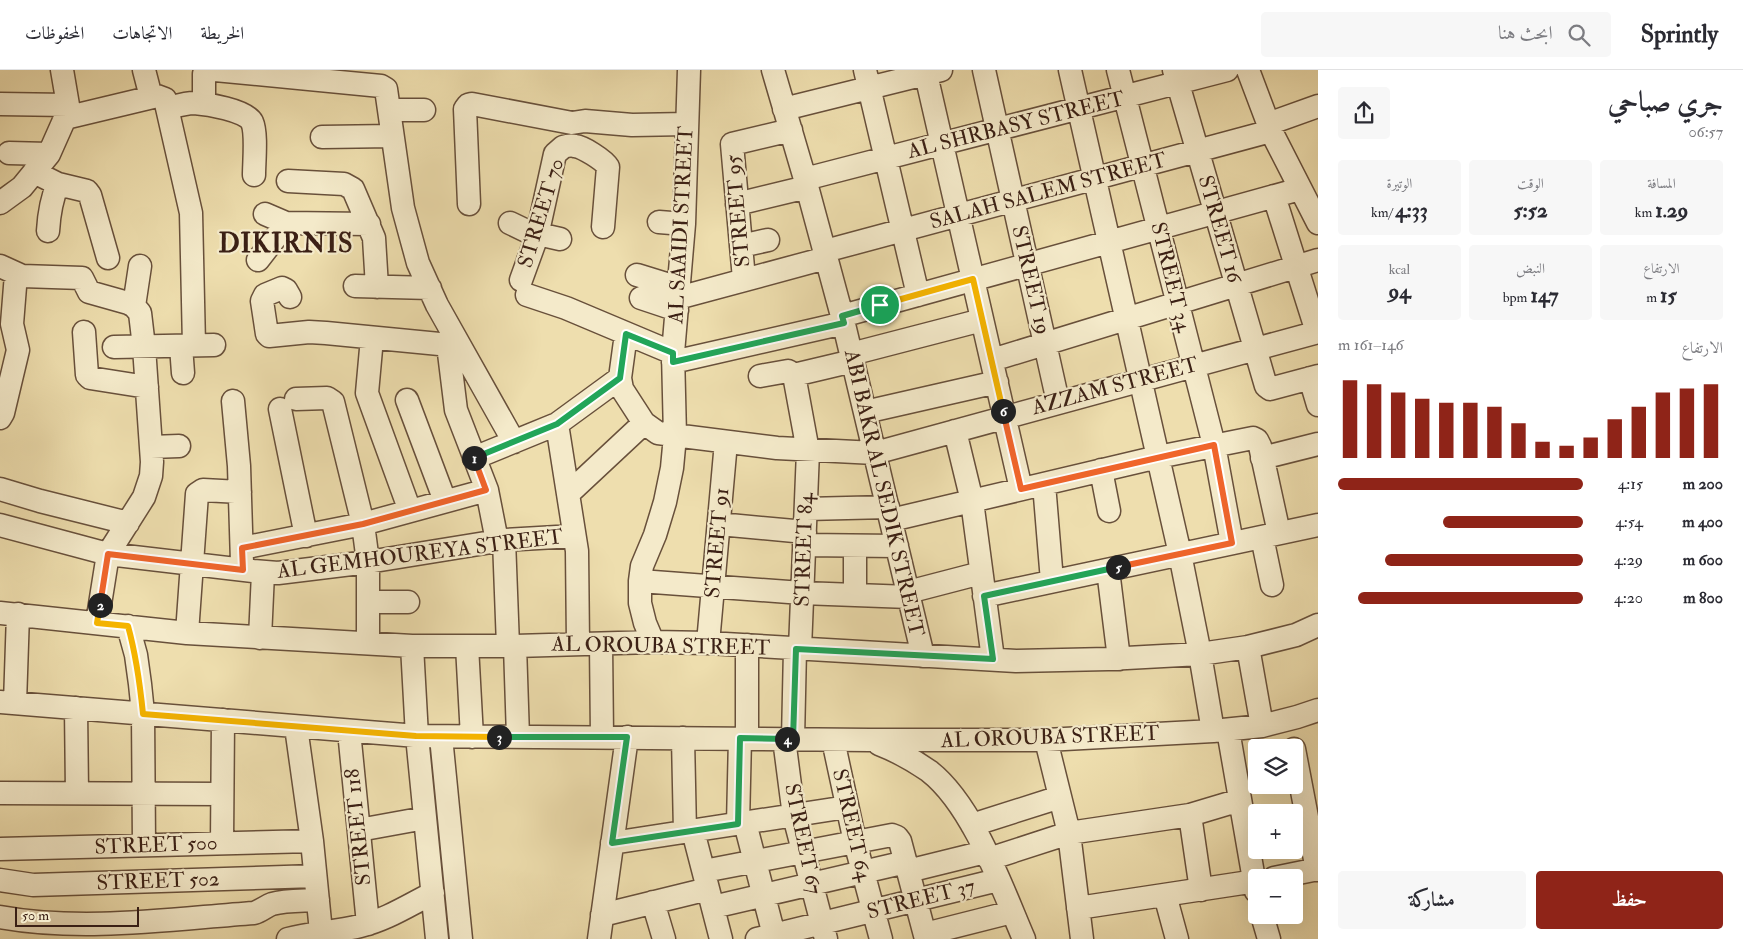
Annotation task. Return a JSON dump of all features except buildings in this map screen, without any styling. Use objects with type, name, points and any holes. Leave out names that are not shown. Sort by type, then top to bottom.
[{"type":"street","points":[[0,203],[22,187],[49,154],[67,112],[62,70]]},
{"type":"street","points":[[144,70],[159,100],[191,213],[193,227],[196,345],[183,373]]},
{"type":"street","points":[[204,104],[204,74],[207,70]]},
{"type":"street","points":[[215,70],[329,75],[381,86],[386,89],[403,208],[418,262],[454,346],[514,442]]},
{"type":"street","name":"AL SAAIDI STREET","points":[[653,642],[645,623],[640,602],[640,581],[642,566],[655,535],[665,502],[672,468],[675,436],[673,358],[684,224],[689,70]]},
{"type":"street","name":"ABI BAKR AL SEDIK STREET","points":[[773,70],[843,319],[923,656]]},
{"type":"street","name":"STREET 19","points":[[984,70],[1058,402]]},
{"type":"street","points":[[1070,70],[1180,554],[1200,654],[1257,869]]},
{"type":"street","name":"STREET 34","points":[[1118,70],[1214,445],[1232,543]]},
{"type":"street","name":"AL SHRBASY STREET","points":[[737,204],[886,158],[1125,97],[1176,76],[1227,70]]},
{"type":"street","points":[[1248,70],[1270,127],[1318,223]]},
{"type":"street","points":[[788,119],[867,79],[931,71],[942,144],[1021,489]]},
{"type":"street","name":"STREET 16","points":[[1176,76],[1268,388],[1314,377]]},
{"type":"street","points":[[867,79],[918,295]]},
{"type":"street","points":[[0,104],[67,112],[159,100],[204,104],[230,110],[251,120],[254,128],[254,176]]},
{"type":"street","points":[[470,204],[465,109],[468,105],[472,104],[572,123],[585,121],[632,125],[687,124]]},
{"type":"street","name":"SALAH SALEM STREET","points":[[678,298],[903,230],[1197,151],[1270,127],[1318,106]]},
{"type":"street","points":[[389,110],[424,110]]},
{"type":"street","name":"STREET 95","points":[[744,279],[732,144],[788,119]]},
{"type":"street","points":[[578,122],[569,146],[600,158],[606,162],[608,167],[603,227]]},
{"type":"street","points":[[322,137],[392,136]]},
{"type":"street","name":"STREET 70","points":[[569,146],[555,154],[524,288],[626,334]]},
{"type":"street","points":[[9,153],[49,154]]},
{"type":"street","points":[[34,172],[58,184],[87,191],[90,195],[108,258]]},
{"type":"street","points":[[288,181],[349,186],[354,190],[374,238],[377,287]]},
{"type":"street","points":[[48,231],[50,207],[58,184]]},
{"type":"street","points":[[568,494],[644,423],[622,389],[620,378],[626,334],[673,358],[843,319],[973,279],[1300,189]]},
{"type":"street","points":[[1274,196],[1318,332]]},
{"type":"street","points":[[258,260],[279,233],[272,218],[369,224]]},
{"type":"street","points":[[659,222],[684,224]]},
{"type":"street","points":[[510,223],[537,235],[560,239]]},
{"type":"street","points":[[741,246],[768,240]]},
{"type":"street","points":[[865,412],[994,371],[1045,344],[1318,260]]},
{"type":"street","points":[[134,306],[140,266]]},
{"type":"street","points":[[0,418],[3,413],[18,350],[12,324],[8,270],[82,278],[89,292],[128,303],[134,306],[140,313],[152,462],[144,497],[108,554],[97,623]]},
{"type":"street","points":[[637,275],[678,298]]},
{"type":"street","points":[[355,286],[430,288]]},
{"type":"street","points":[[290,297],[286,290],[280,288],[265,295],[263,298],[267,334],[269,336],[309,332],[454,346]]},
{"type":"street","points":[[641,298],[678,298]]},
{"type":"street","points":[[760,376],[788,371],[794,375],[982,320]]},
{"type":"street","points":[[84,332],[87,375],[90,378],[147,387]]},
{"type":"street","name":"AZZAM STREET","points":[[644,423],[658,433],[675,436],[808,451],[875,453],[1140,379],[1318,332]]},
{"type":"street","points":[[372,338],[367,393],[410,511]]},
{"type":"street","points":[[114,347],[196,345]]},
{"type":"street","points":[[454,346],[456,410],[486,490],[500,540],[512,646],[518,737]]},
{"type":"street","name":"STREET 84","points":[[788,739],[802,593],[808,451],[794,375]]},
{"type":"street","points":[[1314,377],[1318,405]]},
{"type":"street","points":[[474,458],[557,424],[620,378]]},
{"type":"street","points":[[306,536],[288,404],[327,398],[333,402],[363,524],[368,562],[368,644]]},
{"type":"street","points":[[407,400],[445,501]]},
{"type":"street","points":[[233,401],[240,492],[260,638]]},
{"type":"street","points":[[557,424],[578,567],[578,644]]},
{"type":"street","points":[[955,431],[972,501],[993,659]]},
{"type":"street","points":[[806,509],[889,513],[972,501],[1158,457],[1253,438],[1257,440],[1262,458],[1270,535],[1272,585]]},
{"type":"street","name":"STREET 91","points":[[708,644],[726,442]]},
{"type":"street","points":[[1262,458],[1318,444]]},
{"type":"street","points":[[151,447],[180,446]]},
{"type":"street","points":[[1101,470],[1109,511]]},
{"type":"street","points":[[1044,484],[1052,581]]},
{"type":"street","points":[[0,489],[128,523]]},
{"type":"street","points":[[187,633],[196,497],[198,492],[203,490],[240,492]]},
{"type":"street","points":[[249,564],[306,536],[363,524],[486,490]]},
{"type":"street","points":[[719,524],[855,546],[897,546]]},
{"type":"street","name":"AL GEMHOUREYA STREET","points":[[0,525],[108,554],[192,564],[249,564],[292,572],[368,562],[500,540],[574,536]]},
{"type":"street","points":[[984,596],[1318,525]]},
{"type":"street","points":[[855,546],[855,595]]},
{"type":"street","points":[[1108,570],[1118,659]]},
{"type":"street","points":[[640,581],[802,593],[909,595],[981,573]]},
{"type":"street","points":[[368,602],[408,602]]},
{"type":"street","points":[[8,703],[9,614]]},
{"type":"street","name":"AL OROUBA STREET","points":[[9,614],[187,633],[368,644],[512,646],[653,642],[746,645],[1016,661],[1118,659],[1200,654],[1248,647],[1296,636],[1318,626]]},
{"type":"street","points":[[128,626],[139,674],[143,714],[144,845]]},
{"type":"street","points":[[601,644],[602,737]]},
{"type":"street","points":[[746,645],[742,824],[764,895],[769,938]]},
{"type":"street","points":[[412,646],[416,736],[437,939]]},
{"type":"street","points":[[467,646],[472,737]]},
{"type":"street","points":[[1248,647],[1262,726]]},
{"type":"street","name":"AL OROUBA STREET","points":[[8,703],[416,736],[833,740],[1046,740],[1221,731],[1262,726],[1318,710]]},
{"type":"street","points":[[76,708],[77,793]]},
{"type":"street","points":[[222,843],[223,720]]},
{"type":"street","points":[[1288,720],[1292,739]]},
{"type":"street","points":[[296,727],[318,900],[314,936],[372,928],[432,884],[455,873]]},
{"type":"street","name":"STREET 118","points":[[349,731],[359,830],[372,928]]},
{"type":"street","points":[[441,736],[460,939]]},
{"type":"street","points":[[599,939],[627,737]]},
{"type":"street","points":[[683,738],[689,832],[708,889],[721,939]]},
{"type":"street","name":"STREET 67","points":[[788,739],[794,816],[824,931]]},
{"type":"street","name":"STREET 64","points":[[833,740],[855,842],[881,939]]},
{"type":"street","points":[[870,740],[902,753],[930,772],[954,797],[972,825],[1024,939]]},
{"type":"street","points":[[1046,740],[1069,833],[1080,938]]},
{"type":"street","points":[[1303,873],[1317,870],[1308,774]]},
{"type":"street","points":[[0,793],[222,794]]},
{"type":"street","points":[[972,825],[1060,797]]},
{"type":"street","points":[[708,889],[764,895],[863,872],[987,856],[1069,833],[1190,815],[1240,800]]},
{"type":"street","points":[[612,843],[847,807]]},
{"type":"street","points":[[1190,815],[1201,890]]},
{"type":"street","points":[[359,830],[425,818]]},
{"type":"street","points":[[602,915],[708,889],[755,861],[892,835],[897,837],[926,937],[1012,912]]},
{"type":"street","name":"STREET 500","points":[[0,849],[312,841]]},
{"type":"street","name":"STREET 502","points":[[0,880],[33,885],[315,876]]},
{"type":"street","name":"STREET 37","points":[[769,938],[824,931],[874,911],[998,880]]},
{"type":"street","points":[[1078,908],[1248,884]]},
{"type":"street","points":[[1165,895],[1177,939]]},
{"type":"street","points":[[0,917],[26,921],[69,932],[254,913],[261,911],[269,905],[278,903],[318,900]]},
{"type":"street","points":[[653,902],[664,939]]},
{"type":"street","points":[[1265,924],[1269,939]]},
{"type":"district","name":"DIKIRNIS","points":[[286,244]]},
{"type":"route","points":[[973,279],[1021,489],[1214,445],[1232,543],[984,596],[993,659],[796,649],[793,739],[740,738],[738,824],[612,843],[627,737],[416,736],[143,714],[136,655],[128,626],[97,623],[108,554],[243,570],[242,548],[363,524],[486,490],[474,458],[557,424],[620,378],[626,334],[673,353],[673,362],[844,323],[842,316],[880,305],[973,279]]}]
